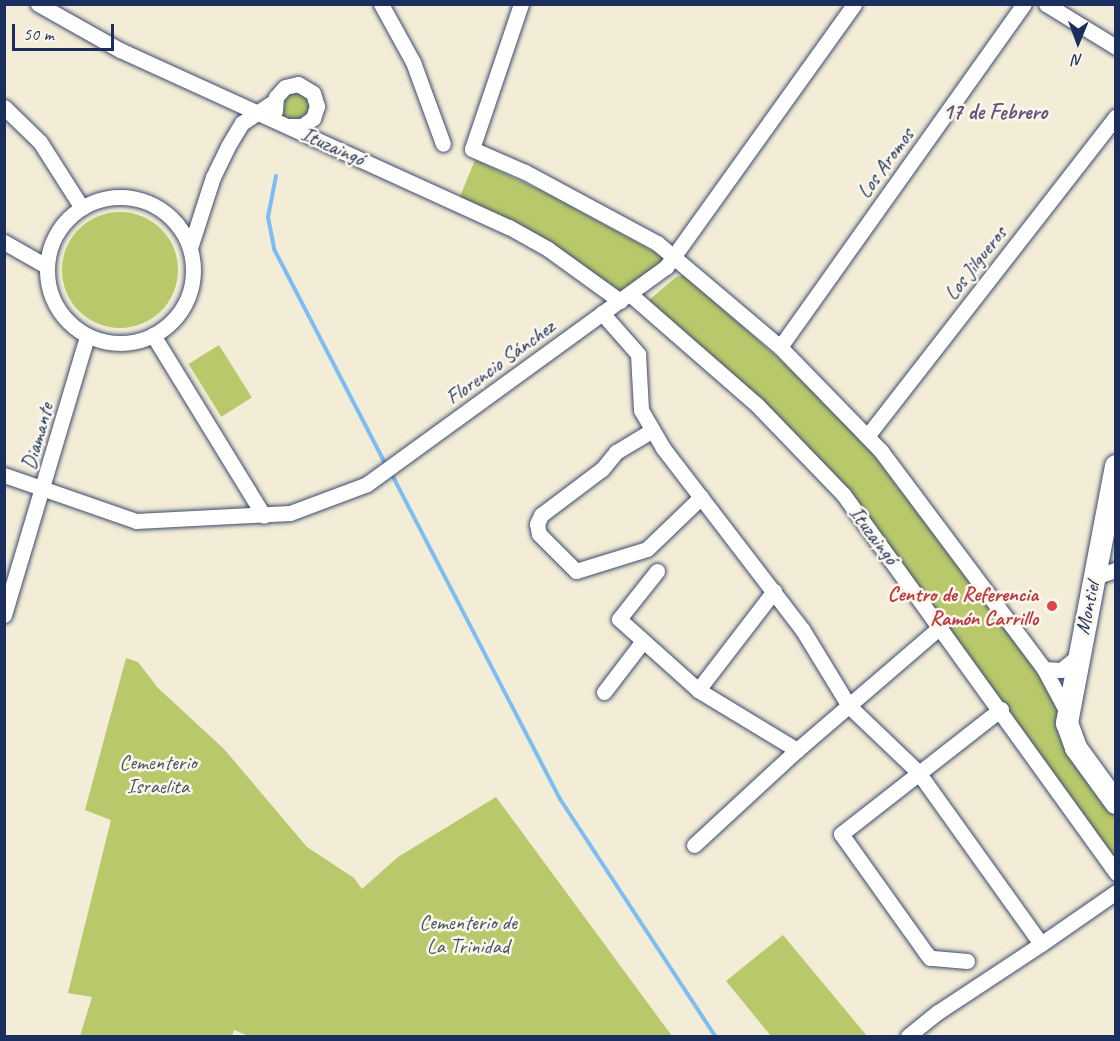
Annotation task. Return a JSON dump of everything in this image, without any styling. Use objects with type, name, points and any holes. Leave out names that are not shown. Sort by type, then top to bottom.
[{"type":"street","name":"Ituzaingó","points":[[38,4],[120,50],[530,238],[626,298],[757,405],[817,466],[866,523],[1116,873]]},
{"type":"street","points":[[381,4],[413,62],[443,144]]},
{"type":"street","points":[[521,4],[472,149],[525,172],[642,234],[675,257],[780,346],[868,435],[1044,669],[1068,714],[1068,730],[1076,748],[1116,803]]},
{"type":"street","name":"Florencio Sánchez","points":[[4,475],[136,522],[264,516],[313,506],[366,484],[626,298],[675,257],[854,4]]},
{"type":"street","name":"Los Aromos","points":[[780,346],[1024,4]]},
{"type":"street","points":[[1046,4],[1116,47]]},
{"type":"street","points":[[190,248],[219,163],[242,123],[255,112],[275,101],[285,87],[307,87],[317,101],[313,118],[314,131],[321,141]]},
{"type":"street","points":[[275,101],[276,114],[286,125],[302,126],[313,118]]},
{"type":"street","points":[[4,107],[40,142],[82,208]]},
{"type":"street","name":"Los Jilgueros","points":[[868,435],[1116,116]]},
{"type":"street","points":[[124,197],[146,202],[165,213],[180,228],[190,248],[193,269],[190,290],[182,310],[153,335],[129,343],[87,336],[69,324],[56,307],[48,287],[46,266],[58,233],[82,208],[102,200],[124,197]]},
{"type":"street","points":[[4,243],[46,266]]},
{"type":"street","points":[[603,313],[638,354],[639,402],[651,431],[774,591],[849,706],[918,772],[1041,944]]},
{"type":"street","points":[[153,335],[264,516]]},
{"type":"street","name":"Diamante","points":[[4,615],[45,489],[87,336]]},
{"type":"street","points":[[651,431],[616,452],[602,470],[541,515],[537,524],[540,534],[576,571],[647,549],[701,497]]},
{"type":"street","name":"Montiel","points":[[1068,714],[1077,657],[1116,466]]},
{"type":"street","points":[[1094,577],[1116,570]]},
{"type":"street","points":[[657,571],[619,619],[698,690],[797,750]]},
{"type":"street","points":[[698,690],[774,591]]},
{"type":"street","points":[[694,845],[797,750],[941,626]]},
{"type":"street","points":[[604,692],[643,640]]},
{"type":"street","points":[[1044,669],[1061,670],[1077,657]]},
{"type":"street","points":[[967,961],[930,958],[841,834],[1001,709]]},
{"type":"street","points":[[908,1036],[938,1012],[1116,892]]},
{"type":"green space","points":[[295,91],[306,95],[310,106],[306,117],[295,121],[284,117],[280,106],[284,95]]},
{"type":"green space","points":[[475,160],[544,192],[662,256],[665,261],[621,292],[566,255],[459,199]]},
{"type":"green space","points":[[120,212],[142,217],[161,229],[173,248],[178,270],[173,292],[161,311],[142,323],[120,328],[98,323],[79,311],[67,292],[62,270],[67,248],[79,229],[98,217]]},
{"type":"green space","points":[[684,275],[786,365],[866,445],[1038,673],[1052,695],[1069,752],[1115,816],[1115,863],[863,511],[648,301],[676,277]]},
{"type":"green space","points":[[219,345],[252,398],[221,417],[188,364]]},
{"type":"green space","name":"Cementerio de La Trinidad","points":[[126,658],[138,662],[158,688],[224,749],[307,847],[354,878],[362,889],[398,857],[496,797],[672,1036],[249,1036],[234,1030],[232,1036],[80,1036],[92,997],[68,993],[111,820],[85,810]]},
{"type":"green space","points":[[783,935],[867,1036],[771,1036],[726,981]]},
{"type":"waterway","points":[[276,176],[268,217],[274,249],[386,465]]},
{"type":"waterway","points":[[390,471],[560,799],[715,1036]]},
{"type":"place","name":"Centro de Referencia Ramón Carrillo","points":[[1052,606]]},
{"type":"district","name":"17 de Febrero","points":[[995,113]]},
{"type":"park label","name":"Cementerio Israelita","points":[[158,774]]}]
